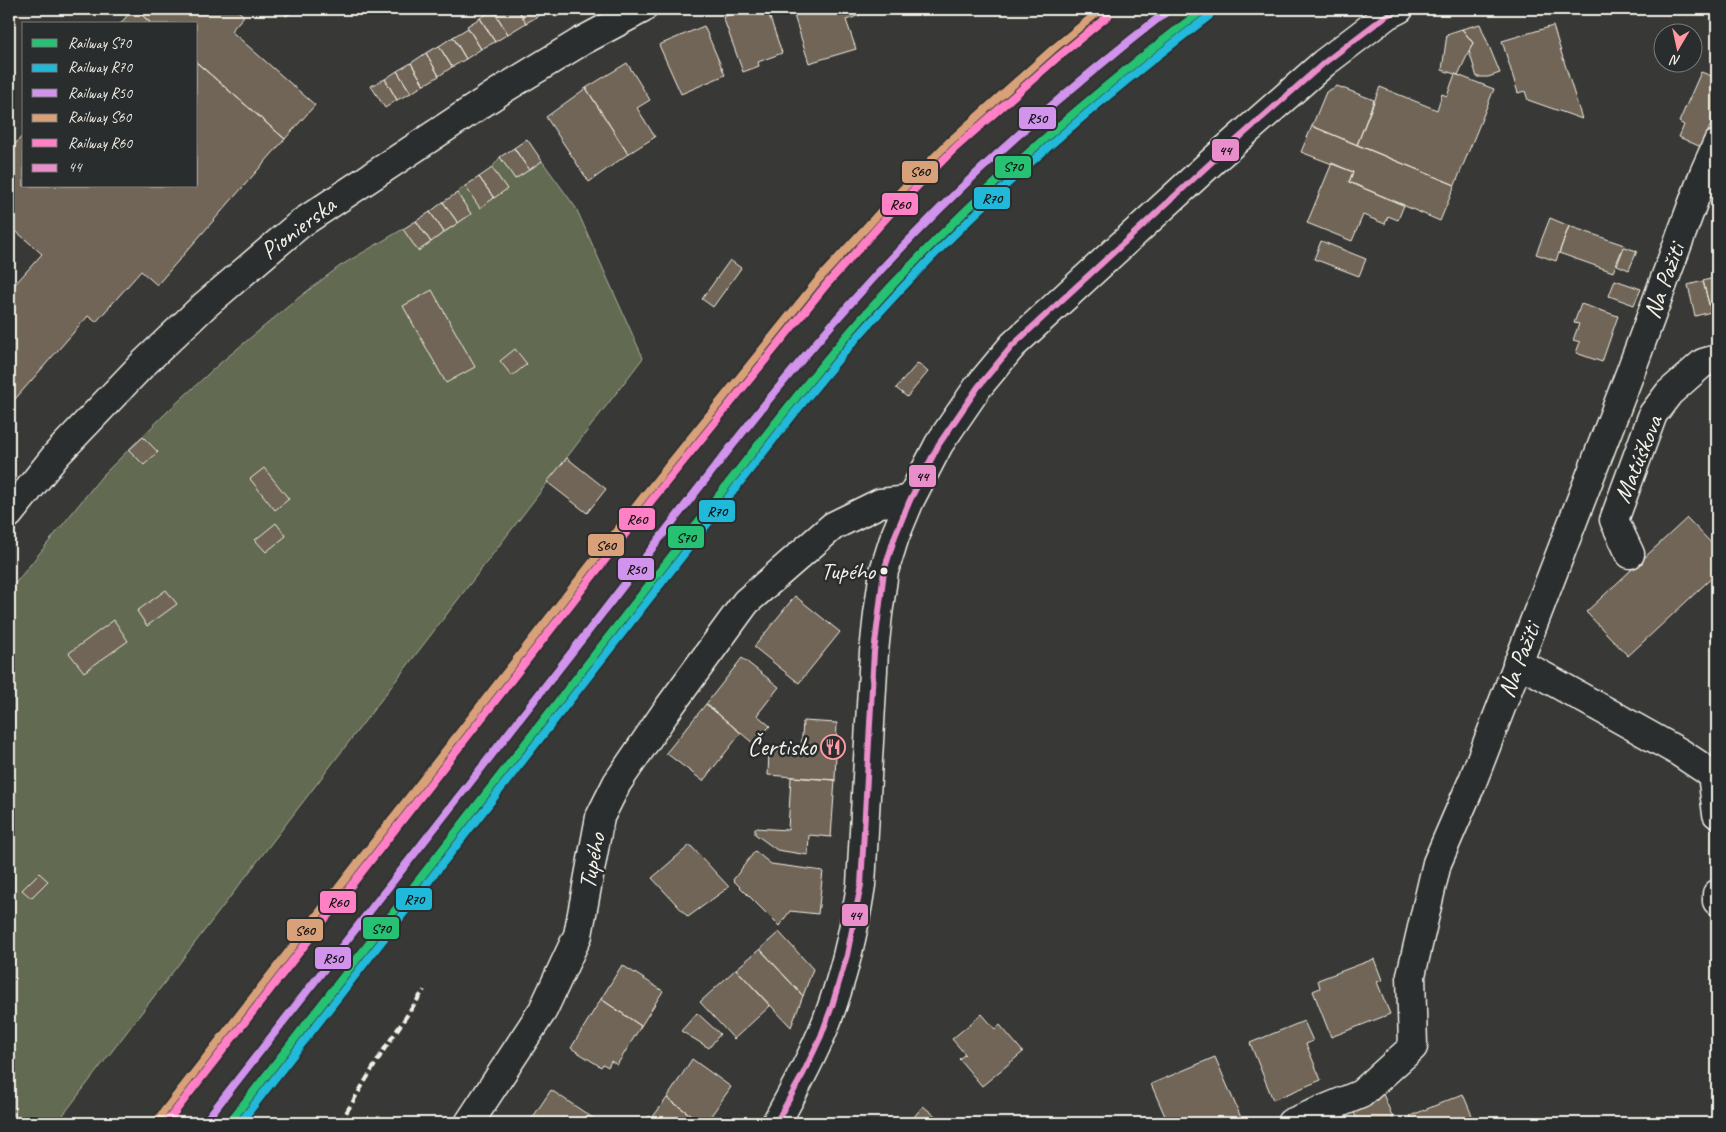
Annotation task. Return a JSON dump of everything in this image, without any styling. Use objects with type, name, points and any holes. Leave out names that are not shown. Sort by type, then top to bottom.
[{"type":"street","name":"Pionierska","points":[[9,514],[57,454],[142,365],[210,300],[300,224],[505,88],[582,41],[642,9]]},
{"type":"street","points":[[776,1123],[800,1081],[826,1023],[856,923],[861,885],[878,614],[884,571],[894,536],[939,444],[978,387],[1013,345],[1215,159],[1324,63],[1390,11]]},
{"type":"street","name":"Na Pažiti","points":[[1291,1123],[1362,1094],[1413,1047],[1411,975],[1437,863],[1473,780],[1627,382],[1704,173],[1717,144]]},
{"type":"street","name":"Matúškova","points":[[1630,554],[1614,520],[1653,414],[1669,393],[1703,363],[1717,359]]},
{"type":"street","name":"Tupého","points":[[469,1123],[543,1010],[578,935],[600,817],[617,784],[667,710],[746,602],[833,526],[880,503],[910,500]]},
{"type":"street","points":[[1518,664],[1536,672],[1679,752],[1712,774],[1717,814]]},
{"type":"street","points":[[1717,894],[1717,901]]},
{"type":"green space","points":[[500,157],[515,179],[542,161],[576,208],[643,358],[57,1123],[9,1123],[9,591],[102,476],[219,364],[340,266],[403,229],[418,251],[471,214],[457,193],[465,186],[507,189],[492,168]]},
{"type":"building","points":[[9,9],[18,9],[9,21]]},
{"type":"building","points":[[135,9],[150,22],[122,22]]},
{"type":"building","points":[[135,9],[236,9],[244,16],[231,31],[315,105],[285,139],[198,64],[198,22],[150,22]]},
{"type":"building","points":[[282,9],[298,9],[286,16]]},
{"type":"building","points":[[518,9],[526,23],[508,34],[493,10]]},
{"type":"building","points":[[518,9],[540,9],[542,14],[526,23]]},
{"type":"building","points":[[551,9],[570,9],[556,17]]},
{"type":"building","points":[[748,9],[767,9],[782,53],[758,62],[759,66],[743,72],[723,17]]},
{"type":"building","points":[[792,9],[858,9],[860,15],[846,20],[856,49],[809,63]]},
{"type":"building","points":[[493,10],[508,34],[495,42],[480,18]]},
{"type":"building","points":[[480,18],[495,42],[481,49],[467,26]]},
{"type":"building","points":[[1480,24],[1500,73],[1488,77],[1477,77],[1469,51],[1473,43],[1462,29]]},
{"type":"building","points":[[704,26],[725,75],[681,94],[659,45]]},
{"type":"building","points":[[1553,26],[1582,119],[1528,100],[1525,91],[1518,93],[1502,41]]},
{"type":"building","points":[[468,28],[481,49],[466,59],[453,37]]},
{"type":"building","points":[[1462,29],[1473,43],[1458,75],[1442,70],[1447,34]]},
{"type":"building","points":[[453,37],[466,59],[452,67],[439,46]]},
{"type":"building","points":[[439,46],[452,67],[439,76],[426,53]]},
{"type":"building","points":[[426,53],[439,76],[424,85],[411,63]]},
{"type":"building","points":[[411,63],[424,85],[411,93],[397,71]]},
{"type":"building","points":[[627,63],[650,100],[637,108],[655,137],[628,154],[586,88]]},
{"type":"building","points":[[198,64],[285,139],[157,285],[141,271],[96,322],[88,316],[9,406],[9,291],[42,254],[9,225],[9,151],[22,136],[22,188],[198,188]]},
{"type":"building","points":[[397,71],[411,93],[397,100],[385,79]]},
{"type":"building","points":[[1701,72],[1717,78],[1717,111],[1701,147],[1679,137],[1684,125],[1679,122]]},
{"type":"building","points":[[1455,74],[1494,89],[1455,185],[1357,145],[1380,87],[1437,110],[1442,94],[1447,96]]},
{"type":"building","points":[[385,79],[397,100],[385,108],[371,86]]},
{"type":"building","points":[[1337,86],[1374,100],[1357,145],[1312,126],[1326,92]]},
{"type":"building","points":[[586,88],[628,154],[589,182],[546,117]]},
{"type":"building","points":[[1312,126],[1455,185],[1440,221],[1349,182],[1353,172],[1301,152]]},
{"type":"building","points":[[527,139],[542,161],[529,170],[514,148]]},
{"type":"building","points":[[514,148],[529,170],[515,179],[500,157]]},
{"type":"building","points":[[1332,163],[1353,172],[1349,182],[1404,205],[1398,220],[1388,216],[1385,224],[1363,215],[1352,241],[1307,223]]},
{"type":"building","points":[[492,168],[507,189],[494,198],[479,177]]},
{"type":"building","points":[[479,177],[494,198],[480,208],[465,186]]},
{"type":"building","points":[[457,193],[471,214],[458,223],[443,202]]},
{"type":"building","points":[[443,202],[458,223],[444,232],[430,212]]},
{"type":"building","points":[[430,212],[444,232],[431,242],[416,221]]},
{"type":"building","points":[[1550,218],[1569,226],[1556,261],[1536,254]]},
{"type":"building","points":[[416,221],[431,242],[418,251],[403,229]]},
{"type":"building","points":[[1569,226],[1624,245],[1613,272],[1559,253]]},
{"type":"building","points":[[1321,241],[1366,259],[1359,276],[1314,259]]},
{"type":"building","points":[[1624,247],[1637,251],[1629,270],[1617,265]]},
{"type":"building","points":[[730,260],[741,268],[713,307],[702,299]]},
{"type":"building","points":[[1717,277],[1717,310],[1711,312],[1703,281]]},
{"type":"building","points":[[1615,280],[1641,289],[1634,305],[1609,296]]},
{"type":"building","points":[[1703,281],[1711,312],[1695,316],[1688,285]]},
{"type":"building","points":[[432,290],[475,367],[446,383],[403,306]]},
{"type":"building","points":[[1581,304],[1618,316],[1602,362],[1576,353],[1580,342],[1573,340],[1579,324],[1574,323]]},
{"type":"building","points":[[1717,312],[1717,338],[1716,338],[1711,313]]},
{"type":"building","points":[[515,349],[527,364],[512,376],[500,361]]},
{"type":"building","points":[[918,363],[928,372],[907,397],[896,388]]},
{"type":"building","points":[[143,437],[158,452],[144,465],[129,450]]},
{"type":"building","points":[[567,458],[606,489],[587,513],[547,482]]},
{"type":"building","points":[[264,468],[289,499],[275,510],[250,479]]},
{"type":"building","points":[[1687,518],[1717,549],[1717,573],[1628,656],[1586,612]]},
{"type":"building","points":[[276,523],[286,536],[266,552],[255,540]]},
{"type":"building","points":[[166,590],[177,604],[147,626],[137,611]]},
{"type":"building","points":[[795,596],[840,632],[799,683],[754,647]]},
{"type":"building","points":[[114,620],[128,641],[84,672],[69,653]]},
{"type":"building","points":[[1717,630],[1717,654],[1710,633]]},
{"type":"building","points":[[742,658],[779,687],[757,715],[770,726],[754,744],[706,704]]},
{"type":"building","points":[[706,704],[741,733],[703,781],[666,753]]},
{"type":"building","points":[[803,721],[837,723],[835,780],[768,775],[769,751],[801,752]]},
{"type":"building","points":[[791,777],[835,780],[831,837],[809,835],[808,855],[777,850],[755,834],[755,828],[788,830]]},
{"type":"building","points":[[690,845],[729,887],[688,917],[652,878]]},
{"type":"building","points":[[755,851],[771,864],[823,871],[818,914],[790,911],[779,926],[733,880]]},
{"type":"building","points":[[39,873],[48,881],[31,898],[22,890]]},
{"type":"building","points":[[779,932],[813,969],[803,996],[760,949]]},
{"type":"building","points":[[760,949],[803,996],[791,1027],[736,969]]},
{"type":"building","points":[[1374,959],[1382,980],[1377,982],[1390,1014],[1331,1037],[1313,991],[1320,988],[1318,980]]},
{"type":"building","points":[[622,965],[663,991],[641,1026],[601,999]]},
{"type":"building","points":[[736,969],[770,1006],[734,1039],[700,1002]]},
{"type":"building","points":[[601,999],[641,1026],[617,1065],[611,1061],[608,1067],[603,1064],[601,1067],[571,1048]]},
{"type":"building","points":[[697,1013],[720,1034],[709,1048],[681,1031]]},
{"type":"building","points":[[982,1014],[995,1029],[1000,1025],[1023,1052],[982,1086],[959,1059],[965,1054],[952,1039]]},
{"type":"building","points":[[1304,1021],[1313,1041],[1306,1044],[1321,1080],[1273,1100],[1250,1043]]},
{"type":"building","points":[[1215,1057],[1242,1120],[1234,1123],[1168,1123],[1151,1084]]},
{"type":"building","points":[[692,1059],[731,1087],[706,1123],[702,1123],[667,1098]]},
{"type":"building","points":[[551,1090],[596,1120],[594,1123],[529,1123]]},
{"type":"building","points":[[1383,1094],[1395,1123],[1359,1123],[1352,1109]]},
{"type":"building","points":[[1463,1094],[1475,1123],[1414,1123],[1410,1116]]},
{"type":"building","points":[[667,1098],[702,1123],[644,1123],[649,1116],[652,1118]]},
{"type":"building","points":[[923,1106],[944,1123],[909,1123]]},
{"type":"railway","points":[[340,1123],[385,1048],[424,990]]},
{"type":"rail line","name":"S60","points":[[155,1123],[644,496],[819,279],[883,209],[948,143],[1053,49],[1102,9]]},
{"type":"rail line","name":"R50","points":[[204,1123],[709,475],[829,328],[914,235],[975,175],[1070,90],[1170,9]]},
{"type":"rail line","name":"S70","points":[[229,1123],[748,458],[848,334],[902,275],[983,194],[1113,80],[1204,9]]},
{"type":"rail line","name":"R60","points":[[166,1123],[651,501],[826,285],[889,215],[954,149],[1059,56],[1108,16]]},
{"type":"rail line","name":"R70","points":[[240,1123],[755,463],[855,340],[949,240],[1032,161],[1119,87],[1209,16]]},
{"type":"transit line","name":"44","points":[[776,1123],[821,1036],[847,955],[861,885],[874,652],[884,571],[895,536],[910,500],[939,444],[978,387],[1013,345],[1215,159],[1324,63],[1387,15],[1399,9]]},
{"type":"place","name":"Tupého","points":[[884,571]]},
{"type":"place","name":"Čertisko","points":[[833,747]]}]
